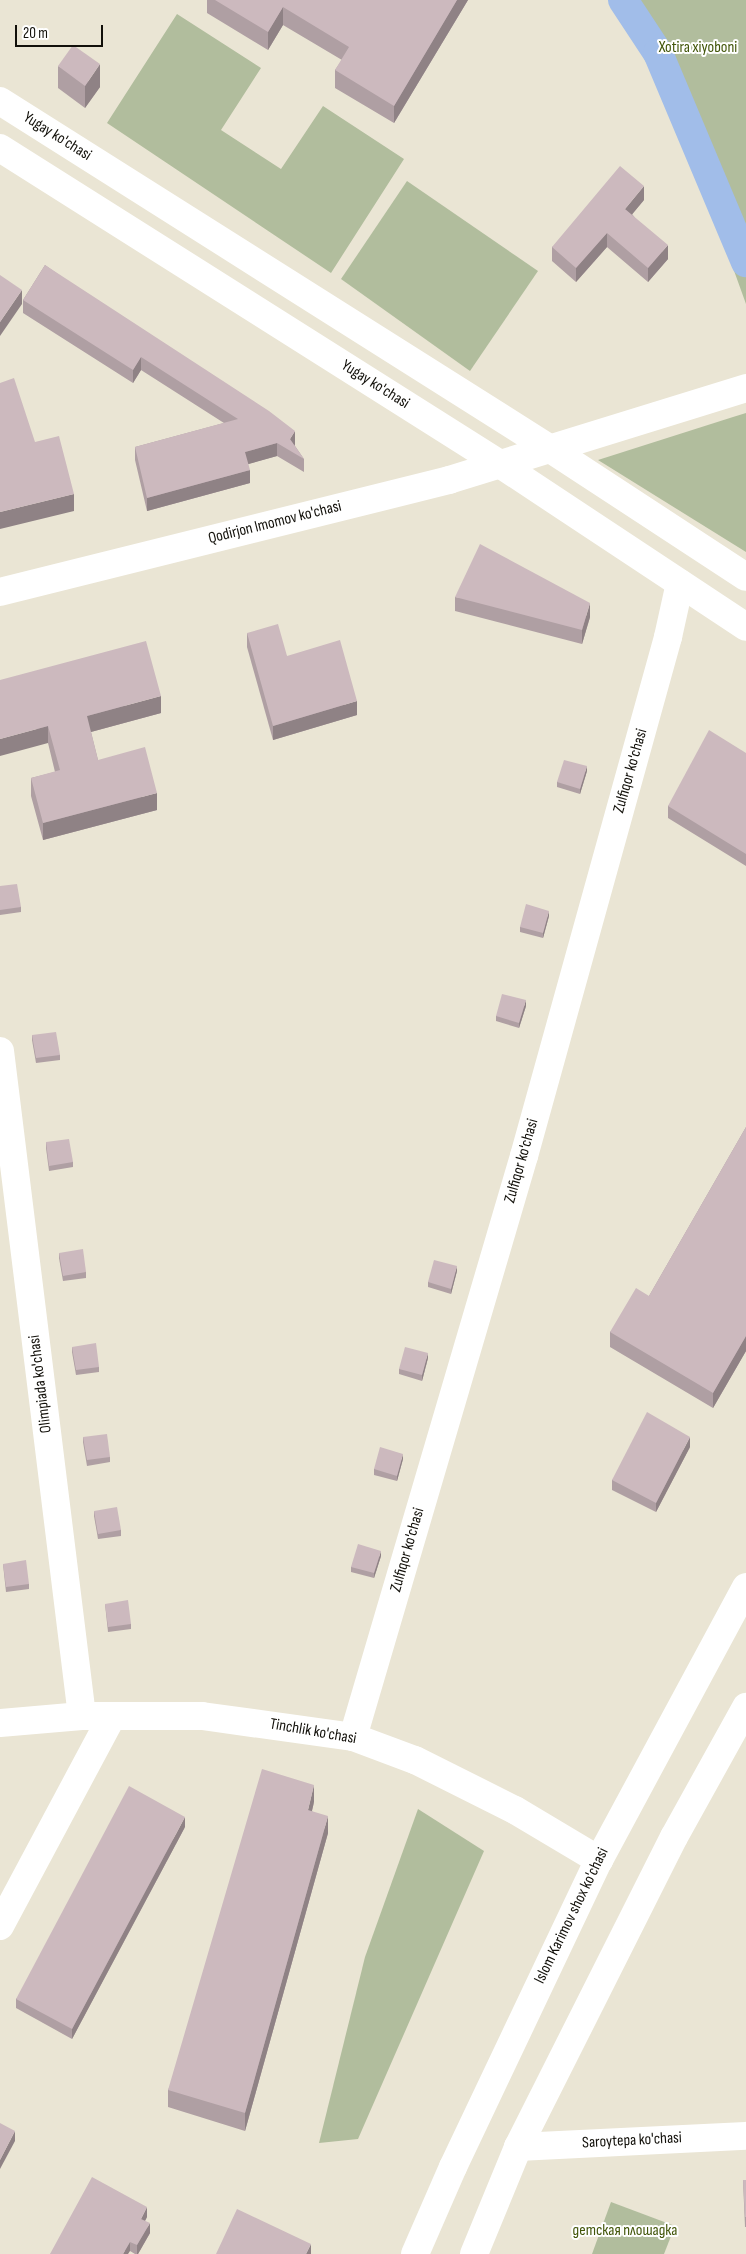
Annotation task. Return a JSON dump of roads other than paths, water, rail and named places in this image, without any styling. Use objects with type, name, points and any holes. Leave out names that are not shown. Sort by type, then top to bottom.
[{"type":"street","name":"Yugay ko'chasi","points":[[0,101],[549,448],[746,577]]},
{"type":"street","name":"Yugay ko'chasi","points":[[0,148],[500,464],[746,627]]},
{"type":"street","name":"Qodirjon Imomov ko'chasi","points":[[0,592],[500,464],[746,388]]},
{"type":"street","name":"Zulfiqor ko'chasi","points":[[353,1737],[526,1147],[668,637],[680,583]]},
{"type":"street","name":"Olimpiada ko'chasi","points":[[0,1052],[82,1716]]},
{"type":"street","name":"Islom Karimov shox ko'chasi","points":[[415,2254],[452,2166],[599,1860],[746,1587]]},
{"type":"street","points":[[474,2254],[518,2147],[674,1837],[746,1707]]},
{"type":"street","name":"Tinchlik ko'chasi","points":[[0,1723],[82,1716],[202,1716],[353,1737],[415,1760],[515,1810],[599,1860]]},
{"type":"street","points":[[0,1926],[112,1716]]},
{"type":"street","name":"Saroytepa ko'chasi","points":[[518,2147],[746,2136]]},
{"type":"waterway","points":[[623,0],[658,53],[746,262]]},
{"type":"park label","name":"Xotira xiyoboni","points":[[698,48]]},
{"type":"park label","name":"детская плошадка","points":[[625,2231]]}]
